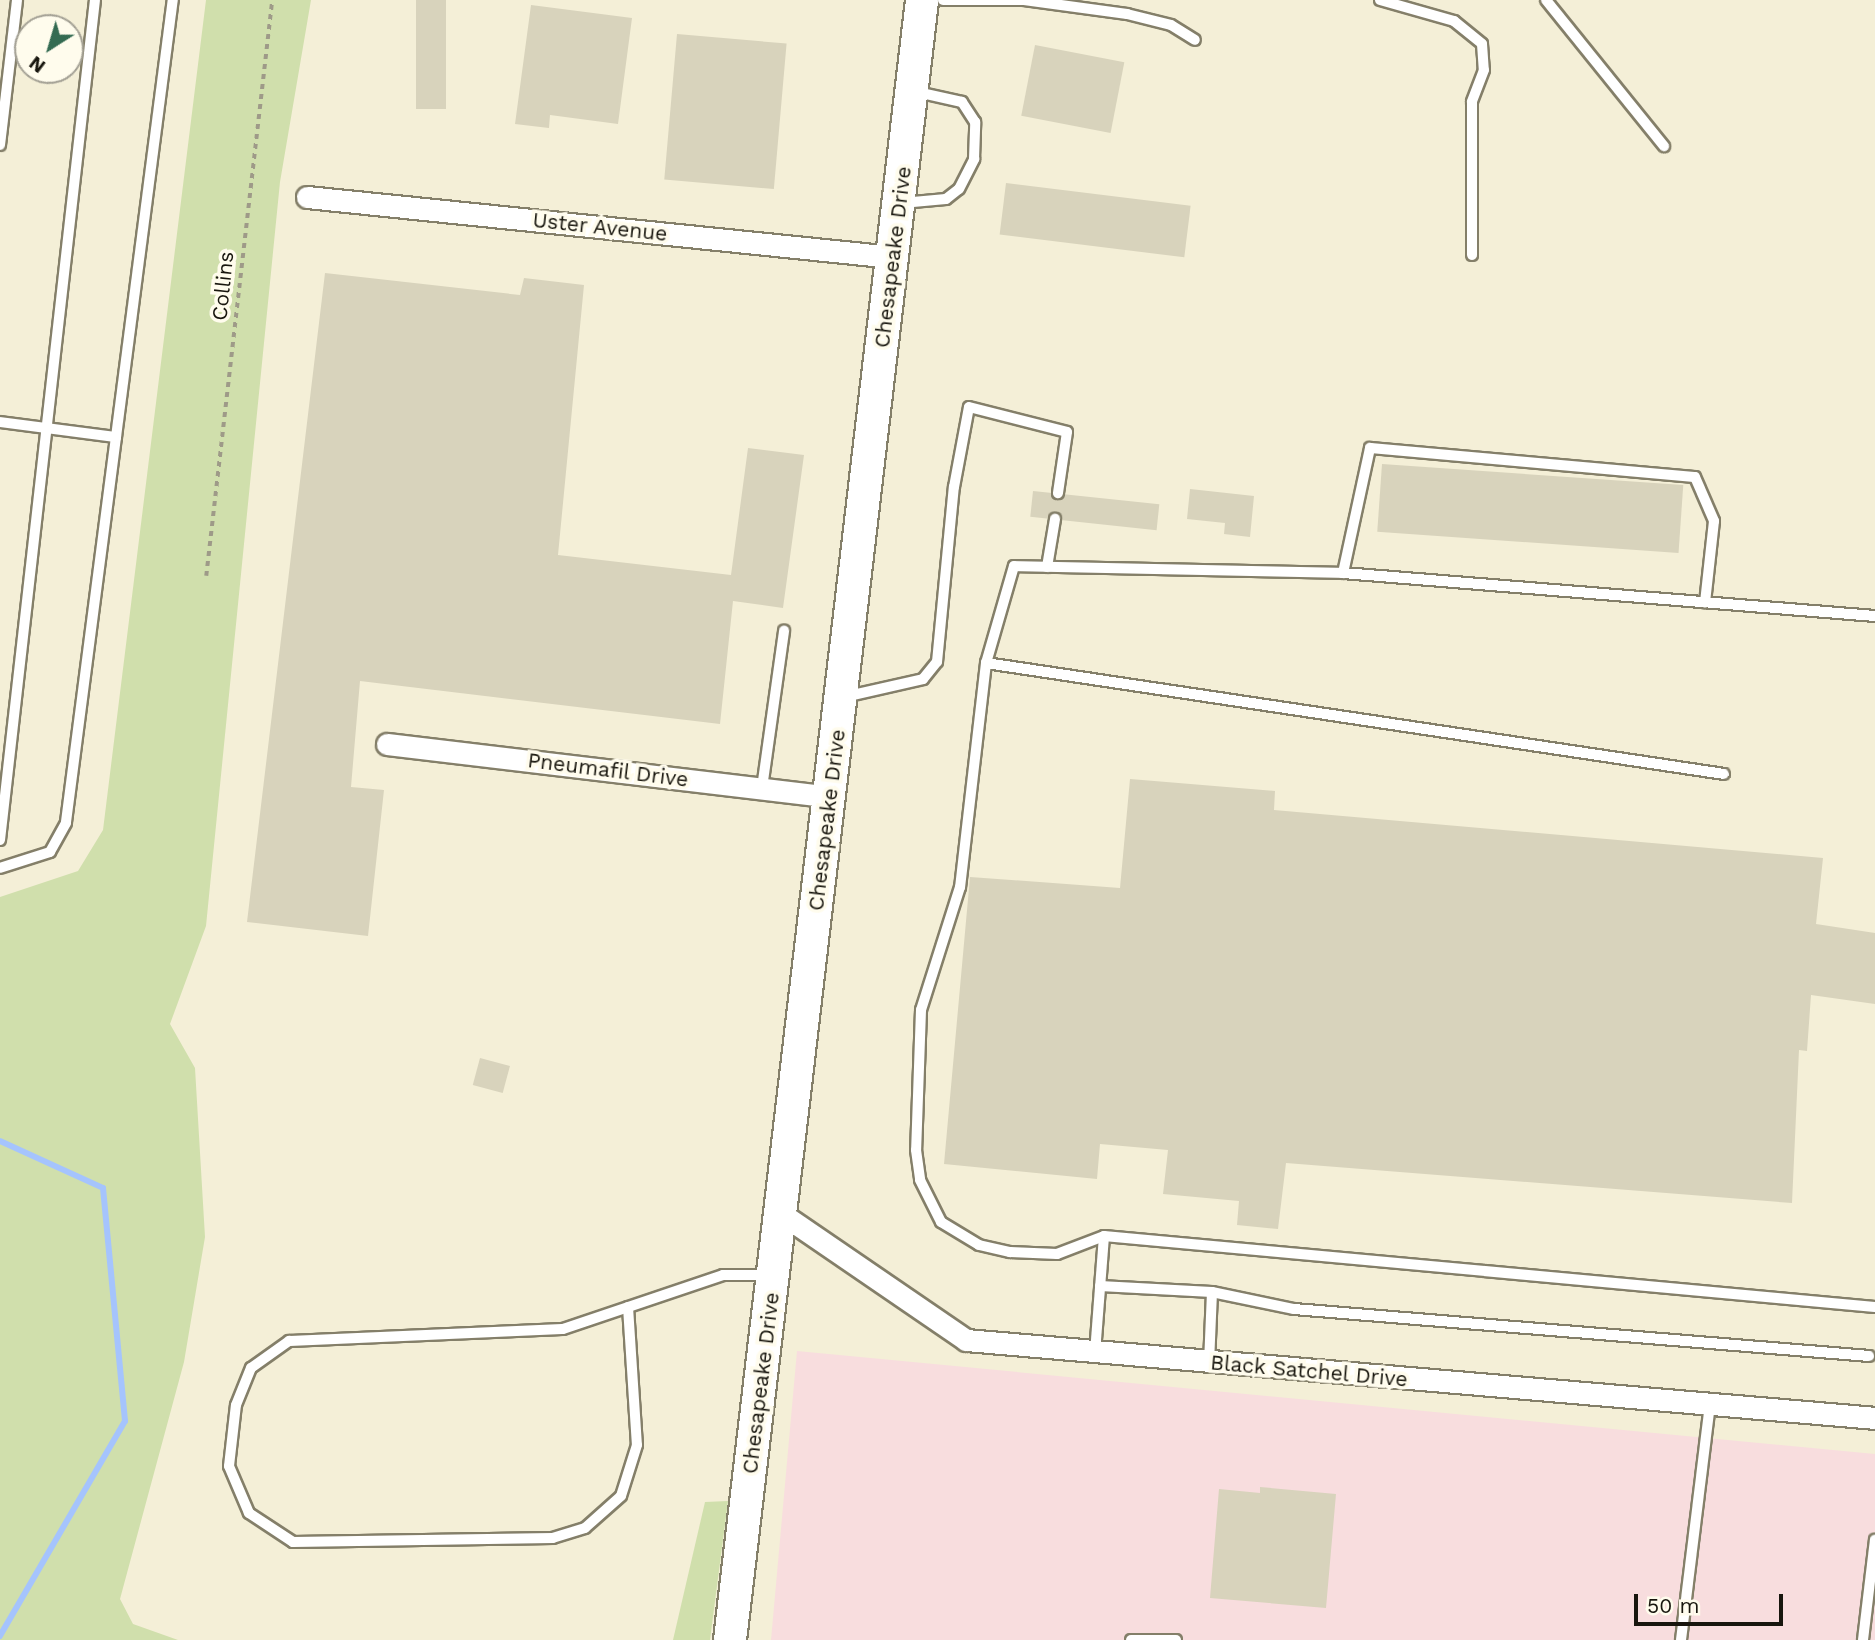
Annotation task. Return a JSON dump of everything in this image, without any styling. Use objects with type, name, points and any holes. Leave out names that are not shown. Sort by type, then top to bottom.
[{"type":"street","name":"Chesapeake Drive","points":[[730,1640],[782,1214],[922,0]]},
{"type":"street","name":"Uster Avenue","points":[[307,197],[892,257]]},
{"type":"street","name":"Pneumafil Drive","points":[[387,744],[829,797]]},
{"type":"street","name":"Black Satchel Drive","points":[[782,1214],[956,1338],[1209,1363],[1875,1418]]},
{"type":"lane","points":[[0,145],[17,0]]},
{"type":"lane","points":[[0,839],[42,427],[95,0]]},
{"type":"lane","points":[[0,868],[50,852],[66,823],[173,0]]},
{"type":"lane","points":[[943,0],[1024,0],[1127,14],[1184,30],[1195,40]]},
{"type":"lane","points":[[1380,0],[1454,21],[1482,44],[1484,70],[1472,102],[1472,255]]},
{"type":"lane","points":[[1546,0],[1664,146]]},
{"type":"lane","points":[[899,203],[946,199],[959,189],[974,159],[975,122],[962,102],[912,91]]},
{"type":"lane","points":[[841,698],[923,679],[937,662],[954,487],[969,407],[1067,432],[1058,493]]},
{"type":"lane","points":[[0,422],[116,437]]},
{"type":"lane","points":[[1343,573],[1370,448],[1695,477],[1714,521],[1705,603]]},
{"type":"lane","points":[[1047,567],[1055,519]]},
{"type":"lane","points":[[1875,617],[1343,573],[1014,566],[986,663],[960,887],[921,1010],[920,1180],[941,1222],[979,1245],[1057,1254],[1104,1236],[1875,1307]]},
{"type":"lane","points":[[762,788],[784,631]]},
{"type":"lane","points":[[986,663],[1724,774]]},
{"type":"lane","points":[[1095,1353],[1104,1236]]},
{"type":"lane","points":[[628,1307],[637,1446],[621,1496],[585,1528],[553,1538],[293,1542],[249,1513],[229,1466],[236,1405],[251,1368],[289,1341],[563,1328],[723,1275],[774,1275]]},
{"type":"lane","points":[[1100,1286],[1212,1292],[1294,1309],[1869,1356]]},
{"type":"lane","points":[[1209,1363],[1212,1292]]},
{"type":"lane","points":[[1681,1640],[1710,1403]]},
{"type":"lane","points":[[1863,1640],[1875,1539]]},
{"type":"lane","points":[[1131,1640],[1176,1640]]},
{"type":"path","name":"Collins","points":[[205,576],[272,0]]},
{"type":"shaded area","points":[[797,1351],[1875,1454],[1875,1640],[771,1640]]},
{"type":"green space","points":[[206,0],[311,0],[280,182],[206,926],[170,1024],[195,1068],[205,1237],[184,1362],[120,1599],[133,1624],[178,1640],[0,1640],[0,897],[78,871],[103,830]]},
{"type":"green space","points":[[728,1501],[710,1640],[673,1640],[705,1502]]},
{"type":"building","points":[[416,0],[446,0],[446,109],[416,109]]},
{"type":"building","points":[[531,5],[632,18],[618,124],[550,115],[549,128],[515,124]]},
{"type":"building","points":[[677,34],[787,44],[774,189],[664,179]]},
{"type":"building","points":[[1035,45],[1124,62],[1111,133],[1021,116]]},
{"type":"building","points":[[1006,183],[1191,206],[1184,257],[1000,235]]},
{"type":"building","points":[[325,273],[520,295],[524,278],[584,285],[558,555],[731,575],[748,448],[804,455],[783,608],[733,601],[720,724],[360,681],[351,787],[384,790],[368,936],[247,922]]},
{"type":"building","points":[[1382,464],[1683,485],[1679,553],[1377,532]]},
{"type":"building","points":[[1190,489],[1254,496],[1250,537],[1224,534],[1225,523],[1187,519]]},
{"type":"building","points":[[1033,491],[1159,504],[1157,530],[1030,517]]},
{"type":"building","points":[[1130,779],[1275,791],[1274,810],[1823,858],[1816,924],[1875,933],[1875,1004],[1811,995],[1807,1051],[1799,1050],[1792,1203],[1286,1163],[1278,1229],[1237,1225],[1239,1201],[1163,1194],[1168,1150],[1100,1144],[1097,1179],[944,1164],[970,877],[1120,888]]},
{"type":"building","points":[[480,1058],[510,1066],[503,1093],[473,1085]]},
{"type":"building","points":[[1260,1487],[1336,1494],[1326,1608],[1210,1598],[1219,1489],[1260,1493]]},
{"type":"waterway","points":[[0,1141],[103,1188],[125,1421],[0,1636]]}]
